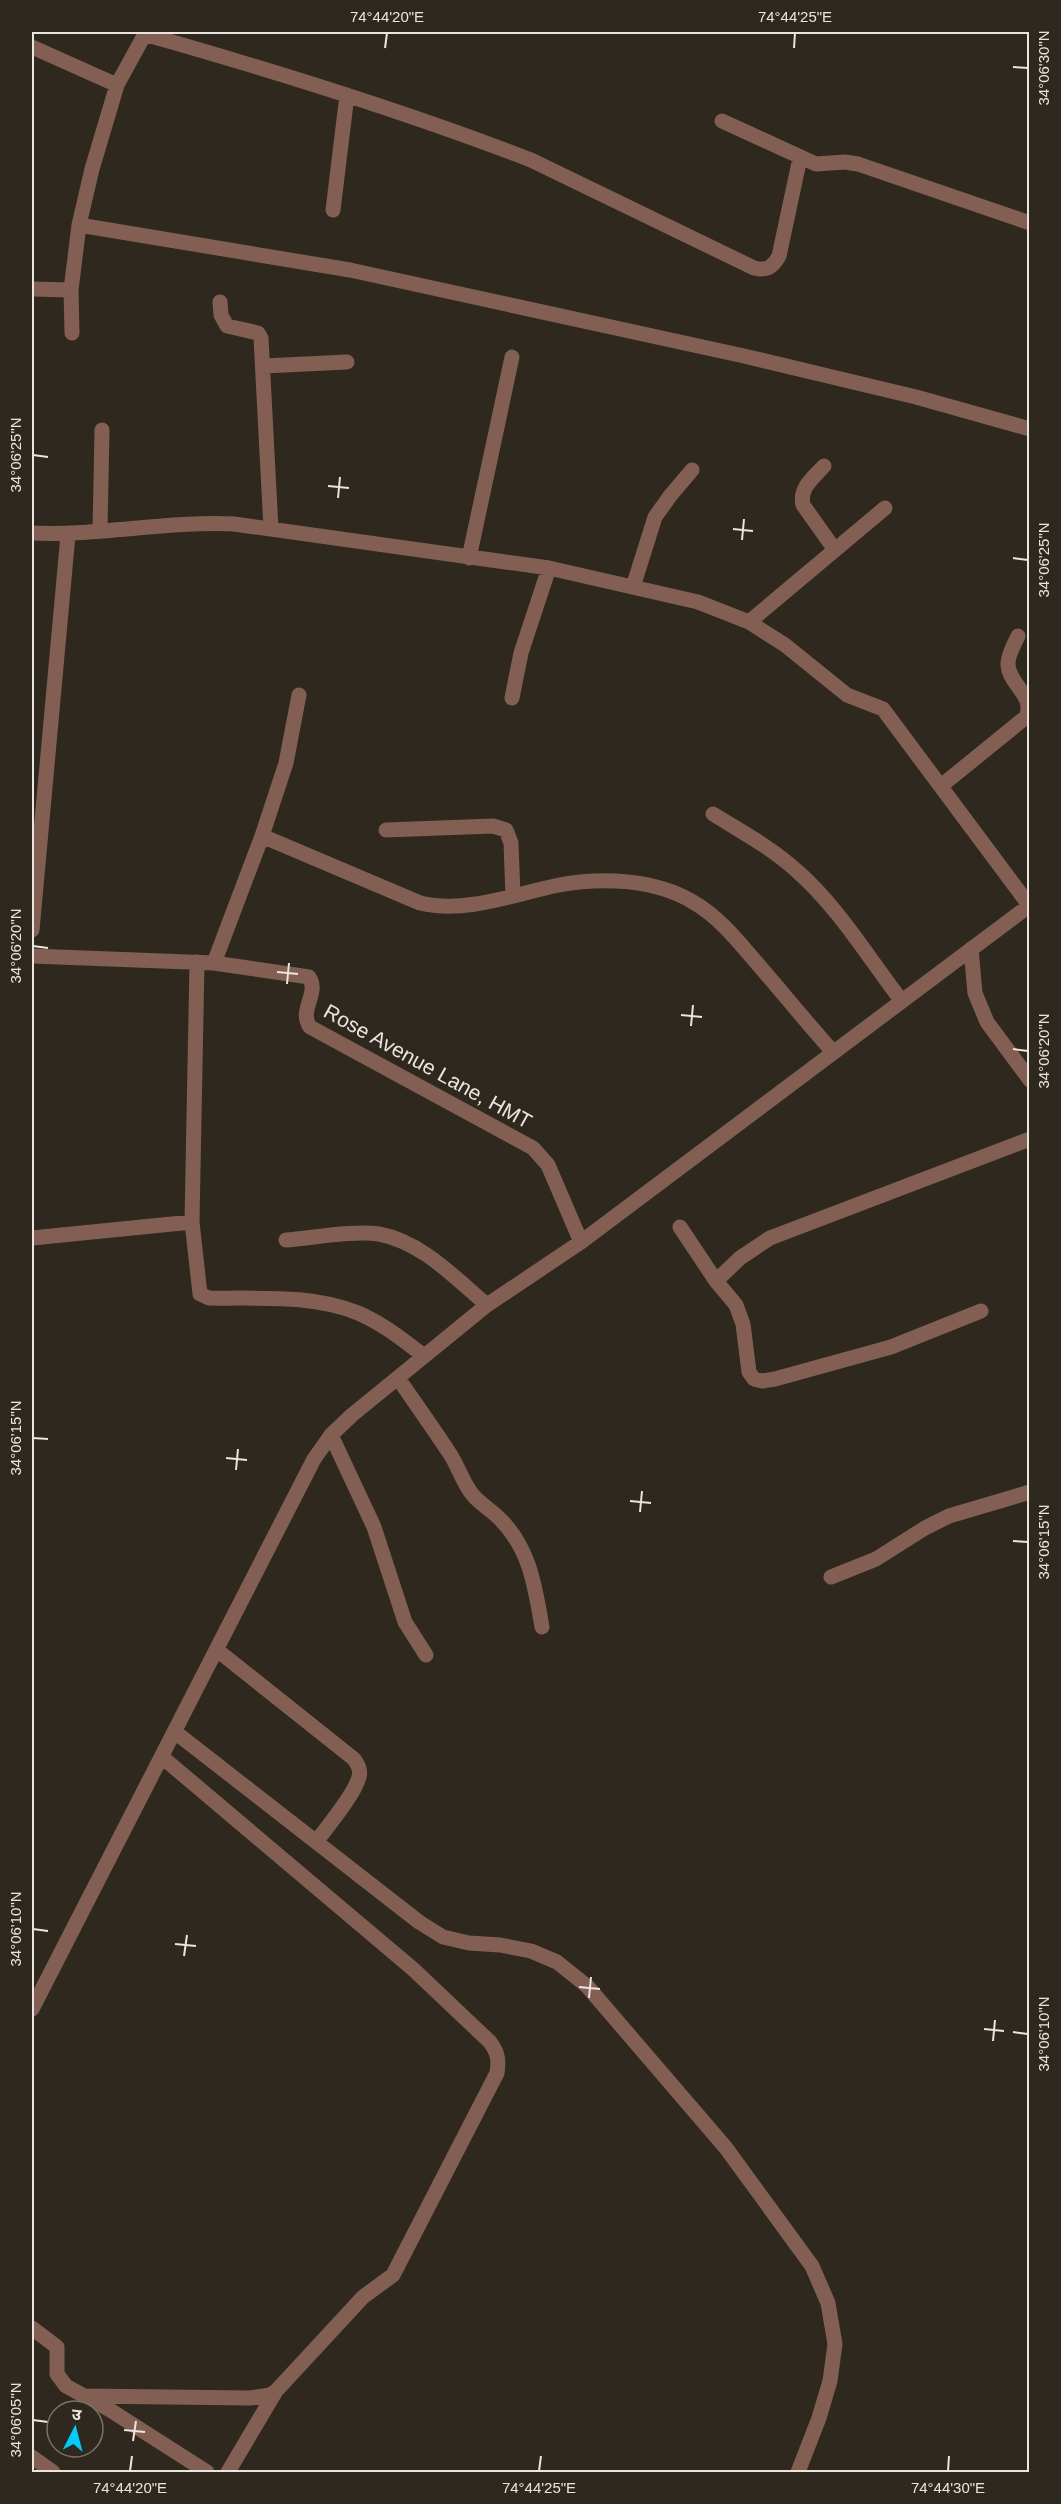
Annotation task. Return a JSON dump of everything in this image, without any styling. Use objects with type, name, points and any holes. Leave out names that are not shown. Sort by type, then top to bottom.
[{"type":"street","points":[[72,333],[71,290],[79,225],[104,122],[117,85],[145,33],[347,95],[531,159],[753,268],[764,270],[772,267],[779,256],[800,158]]},
{"type":"street","points":[[32,47],[117,85]]},
{"type":"street","points":[[333,210],[347,95]]},
{"type":"street","points":[[722,121],[816,164],[845,162],[858,164],[1029,223]]},
{"type":"street","points":[[79,225],[350,270],[744,356],[916,398],[1029,429]]},
{"type":"street","points":[[32,289],[71,290]]},
{"type":"street","points":[[220,302],[221,315],[227,326],[258,333],[261,338],[270,530]]},
{"type":"street","points":[[469,558],[512,357]]},
{"type":"street","points":[[264,366],[347,362]]},
{"type":"street","points":[[100,531],[102,430]]},
{"type":"street","points":[[824,466],[803,489],[801,498],[803,505],[835,550]]},
{"type":"street","points":[[633,587],[655,517],[692,470]]},
{"type":"street","points":[[749,622],[885,508]]},
{"type":"street","points":[[32,533],[68,535],[195,522],[234,524],[549,568],[698,602],[749,622],[784,645],[847,695],[883,710],[1029,905],[581,1242],[487,1305],[331,1435],[314,1460],[32,2009]]},
{"type":"street","points":[[32,930],[68,535]]},
{"type":"street","points":[[512,698],[521,653],[549,568]]},
{"type":"street","points":[[941,786],[1026,717],[1029,710],[1028,701],[1010,675],[1008,664],[1010,653],[1018,636]]},
{"type":"street","points":[[214,963],[262,836],[286,764],[299,695]]},
{"type":"street","points":[[713,814],[766,846],[798,871],[831,907],[901,1000]]},
{"type":"street","points":[[386,830],[493,826],[506,830],[511,843],[513,896]]},
{"type":"street","points":[[262,836],[420,903],[451,907],[562,885],[607,881],[649,885],[693,902],[729,930],[833,1052]]},
{"type":"street","points":[[971,949],[975,993],[987,1022],[1029,1080]]},
{"type":"street","name":"Rose Avenue Lane, HMT","points":[[32,956],[214,963],[309,977],[313,982],[305,1021],[310,1027],[533,1148],[548,1165],[581,1242]]},
{"type":"street","points":[[197,962],[192,1222],[197,1287],[203,1297],[295,1300],[334,1305],[379,1324],[424,1356]]},
{"type":"street","points":[[716,1281],[740,1258],[770,1238],[1029,1139]]},
{"type":"street","points":[[32,1238],[192,1222]]},
{"type":"street","points":[[680,1227],[716,1281],[736,1305],[743,1324],[749,1372],[754,1379],[762,1381],[891,1347],[981,1311]]},
{"type":"street","points":[[286,1240],[362,1234],[378,1234],[392,1238],[420,1250],[487,1305]]},
{"type":"street","points":[[398,1378],[448,1451],[470,1492],[499,1518],[527,1557],[534,1579],[542,1627]]},
{"type":"street","points":[[331,1435],[374,1527],[405,1622],[426,1655]]},
{"type":"street","points":[[831,1577],[876,1559],[925,1527],[949,1516],[1029,1492]]},
{"type":"street","points":[[217,1650],[354,1759],[359,1767],[360,1777],[354,1789],[316,1842]]},
{"type":"street","points":[[175,1732],[419,1923],[443,1937],[469,1943],[500,1945],[531,1951],[557,1962],[587,1986],[726,2148],[812,2266],[828,2303],[835,2344],[830,2381],[819,2418],[798,2472]]},
{"type":"street","points":[[162,1757],[413,1969],[490,2042],[497,2053],[497,2073],[393,2275],[363,2297],[276,2391],[228,2472]]},
{"type":"street","points":[[32,2328],[57,2347],[59,2353],[56,2367],[61,2380],[207,2472]]},
{"type":"street","points":[[85,2396],[250,2398],[262,2397],[276,2391]]},
{"type":"street","points":[[32,2457],[53,2472]]}]
